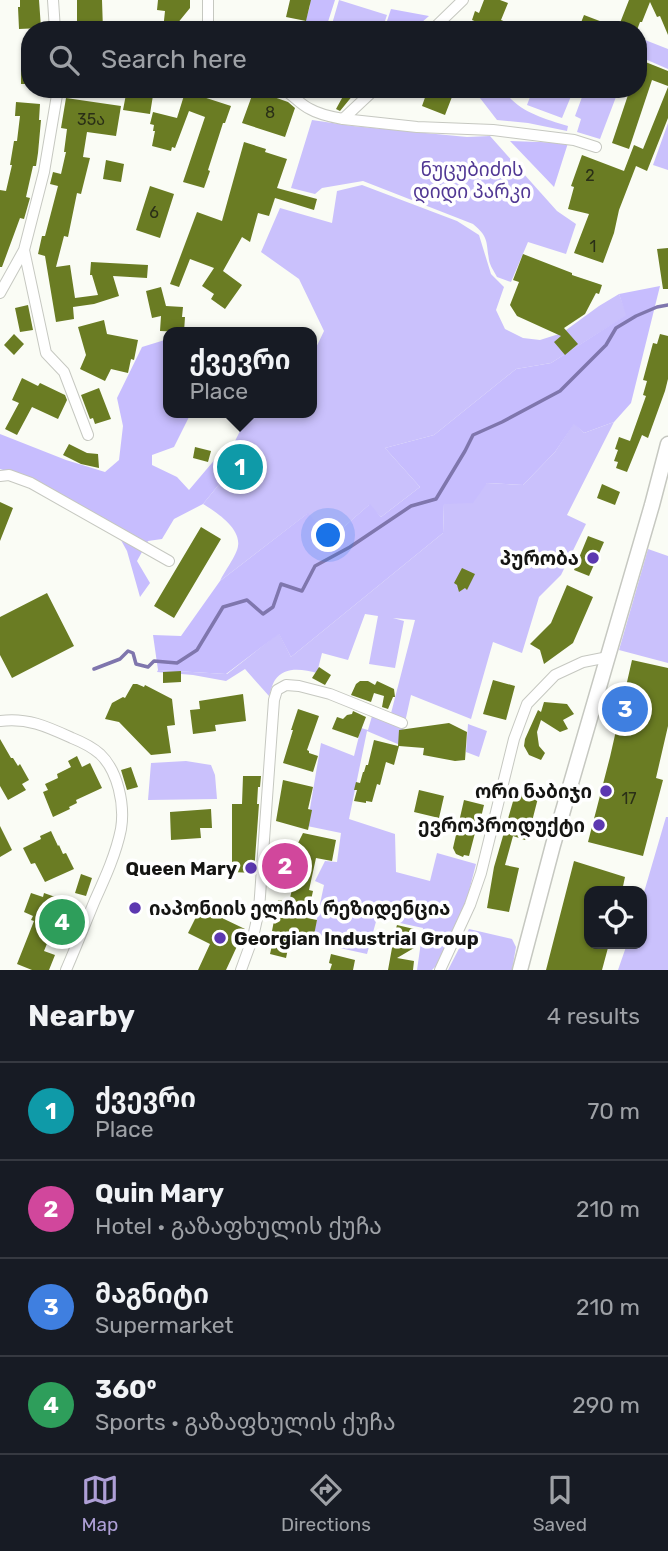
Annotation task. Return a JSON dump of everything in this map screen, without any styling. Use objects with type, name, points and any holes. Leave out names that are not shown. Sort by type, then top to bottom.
[{"type":"main road","points":[[520,970],[668,444]]},
{"type":"street","points":[[53,0],[54,21]]},
{"type":"street","points":[[208,0],[208,21]]},
{"type":"street","points":[[441,21],[463,0]]},
{"type":"street","points":[[0,293],[24,250],[44,172],[56,98]]},
{"type":"street","points":[[297,98],[323,115],[343,119],[417,127],[493,130],[574,140],[596,147]]},
{"type":"street","points":[[343,119],[365,98]]},
{"type":"street","points":[[24,250],[47,353],[64,372],[88,435]]},
{"type":"street","points":[[0,475],[31,482],[169,561]]},
{"type":"street","points":[[440,970],[470,905],[481,873],[514,739],[527,704],[555,675],[583,662],[608,657]]},
{"type":"street","points":[[241,970],[259,910],[274,700],[277,690],[286,685],[330,694],[401,723]]},
{"type":"street","points":[[0,721],[29,720],[91,748],[100,754],[111,768],[119,789],[122,816],[118,839],[66,970]]},
{"type":"green space","points":[[339,0],[387,15],[385,21],[333,21]]},
{"type":"green space","points":[[647,41],[668,49],[668,69],[647,60]]},
{"type":"green space","points":[[480,98],[510,98],[540,117],[568,126],[567,131],[497,120]]},
{"type":"green space","points":[[530,98],[570,98],[562,118],[527,105]]},
{"type":"green space","points":[[582,98],[616,98],[600,139],[577,132],[581,119],[575,116]]},
{"type":"green space","name":"ნუცუბიძის დიდი პარკი","points":[[312,120],[467,137],[490,136],[557,211],[576,224],[566,254],[528,242],[511,282],[497,277],[490,262],[484,236],[473,224],[363,181],[322,188],[315,194],[291,188]]},
{"type":"green space","points":[[668,123],[668,170],[653,165]]},
{"type":"green space","points":[[362,185],[457,221],[479,235],[491,274],[504,287],[496,310],[505,329],[523,338],[540,340],[562,333],[619,294],[627,315],[551,363],[516,369],[434,435],[385,448],[420,487],[381,517],[369,505],[330,539],[307,514],[220,581],[235,554],[238,539],[226,521],[203,504],[221,482],[243,462],[233,445],[246,418],[317,418],[317,346],[324,331],[299,279],[261,252],[280,208],[332,223],[337,191]]},
{"type":"green space","points":[[614,422],[567,515],[586,524],[561,575],[539,597],[522,653],[493,642],[471,719],[411,695],[400,745],[367,731],[349,819],[395,834],[396,872],[430,881],[437,853],[476,864],[467,899],[436,966],[432,970],[417,970],[423,928],[377,918],[367,954],[312,942],[324,885],[315,881],[325,861],[337,862],[341,833],[307,826],[321,743],[354,756],[361,728],[368,730],[372,716],[389,721],[415,620],[393,618],[404,621],[395,668],[369,664],[378,616],[365,614],[348,660],[322,653],[317,673],[300,670],[283,672],[274,682],[269,696],[245,669],[226,681],[157,672],[158,670],[227,674],[279,633],[291,657],[443,533],[444,504],[487,483],[523,485],[555,452],[574,423],[584,433]]},
{"type":"green space","points":[[648,549],[668,556],[668,663],[619,650]]},
{"type":"green space","points":[[468,724],[487,731],[479,757],[466,752]]},
{"type":"green space","points":[[186,761],[211,765],[215,775],[217,799],[148,800],[151,763]]},
{"type":"green space","points":[[668,817],[668,970],[618,970],[625,949],[647,949],[646,886]]},
{"type":"green space","points":[[469,929],[512,939],[516,947],[512,970],[448,970]]},
{"type":"shaded area","points":[[310,0],[335,0],[328,21],[305,21]]},
{"type":"shaded area","points":[[391,9],[429,16],[423,21],[387,21]]},
{"type":"shaded area","points":[[510,141],[568,143],[554,187]]},
{"type":"shaded area","points":[[660,286],[631,403],[614,422],[584,433],[574,424],[555,452],[523,485],[487,483],[473,503],[444,504],[443,533],[291,657],[279,634],[226,674],[158,670],[153,635],[181,636],[220,581],[308,513],[330,539],[370,504],[381,517],[420,487],[385,448],[434,435],[516,369],[551,363],[626,315],[619,294]]},
{"type":"shaded area","points":[[163,341],[163,418],[188,418],[174,447],[152,455],[152,465],[177,477],[189,490],[217,457],[243,462],[241,482],[221,482],[203,504],[174,519],[162,539],[148,541],[137,561],[150,583],[140,597],[127,551],[112,524],[38,481],[0,469],[0,434],[105,472],[119,460],[123,426],[117,398],[142,347]]},
{"type":"building","points":[[20,0],[39,0],[40,21],[21,21],[19,29]]},
{"type":"building","points":[[77,0],[102,0],[103,21],[77,21]]},
{"type":"building","points":[[158,0],[190,0],[190,8],[179,21],[164,21],[165,11],[157,10]]},
{"type":"building","points":[[290,0],[311,0],[306,21],[286,17]]},
{"type":"building","points":[[484,0],[508,3],[501,20],[503,21],[472,20],[475,11],[479,13]]},
{"type":"building","points":[[629,0],[668,0],[668,35],[650,2],[642,21],[621,21]]},
{"type":"building","points":[[584,15],[600,21],[582,21]]},
{"type":"building","points":[[647,63],[668,71],[668,86],[652,80],[647,95]]},
{"type":"building","points":[[668,87],[668,118],[647,171],[636,166],[603,263],[574,253],[589,214],[568,209],[574,187],[571,186],[582,155],[624,171],[634,145],[643,149]]},
{"type":"building","points":[[66,98],[121,106],[116,136],[87,132],[83,157],[90,158],[81,194],[77,193],[68,237],[64,236],[56,267],[70,265],[75,298],[98,295],[90,275],[91,262],[148,265],[147,278],[113,276],[119,296],[73,307],[74,319],[56,322],[45,256],[38,254],[58,186],[50,184],[53,172],[61,174],[66,152],[67,129],[61,128]]},
{"type":"building","points":[[125,98],[153,98],[150,114],[123,110]]},
{"type":"building","points":[[183,98],[206,98],[231,106],[223,123],[204,188],[183,182],[205,117],[189,111],[175,148],[172,147],[171,151],[152,146],[155,131],[154,125],[150,124],[153,112],[177,118]]},
{"type":"building","points":[[251,98],[277,98],[295,108],[285,137],[242,123]]},
{"type":"building","points":[[342,98],[351,98],[340,111],[336,109]]},
{"type":"building","points":[[425,98],[452,98],[445,115],[422,106]]},
{"type":"building","points":[[627,98],[646,98],[629,149],[612,143]]},
{"type":"building","points":[[16,102],[40,104],[38,153],[26,197],[30,198],[24,219],[20,218],[0,267],[0,190],[6,191],[14,141],[17,141],[20,116],[15,116]]},
{"type":"building","points":[[244,142],[287,159],[277,188],[317,199],[314,210],[275,198],[269,216],[258,213],[250,242],[242,237],[223,271],[242,285],[225,309],[211,299],[214,294],[202,286],[214,268],[190,259],[179,287],[170,284],[197,212],[222,221]]},
{"type":"building","points":[[106,160],[124,164],[121,182],[103,179]]},
{"type":"building","points":[[150,186],[174,194],[160,238],[136,230]]},
{"type":"building","points":[[668,248],[668,289],[663,289],[657,249]]},
{"type":"building","points":[[523,254],[602,285],[585,314],[564,328],[578,344],[565,355],[554,342],[561,336],[517,316],[510,305],[519,282],[513,280]]},
{"type":"building","points":[[161,287],[166,306],[183,307],[184,327],[163,327],[163,331],[160,331],[161,316],[152,318],[146,291]]},
{"type":"building","points":[[28,305],[33,330],[20,332],[15,308]]},
{"type":"building","points":[[104,320],[107,334],[138,340],[128,373],[111,369],[105,381],[80,369],[86,355],[78,327]]},
{"type":"building","points":[[14,334],[24,344],[14,355],[4,345]]},
{"type":"building","points":[[660,334],[668,336],[668,379],[648,438],[642,435],[627,472],[616,468],[618,462],[614,461],[618,450],[615,449],[619,437],[630,441],[646,396],[643,395],[647,381],[643,380],[653,343],[657,344]]},
{"type":"building","points":[[22,378],[65,395],[67,400],[58,419],[32,407],[17,435],[5,429],[19,403],[12,400]]},
{"type":"building","points":[[99,388],[111,419],[95,424],[93,418],[90,419],[81,395]]},
{"type":"building","points":[[69,444],[87,453],[98,454],[99,468],[81,464],[63,455]]},
{"type":"building","points":[[195,447],[211,451],[208,462],[193,458]]},
{"type":"building","points":[[602,484],[620,492],[615,505],[597,498]]},
{"type":"building","points":[[0,502],[13,508],[0,541]]},
{"type":"building","points":[[201,527],[221,539],[174,618],[154,606]]},
{"type":"building","points":[[588,536],[604,542],[589,576],[574,570]]},
{"type":"building","points":[[462,568],[475,574],[467,590],[465,588],[459,592],[454,583]]},
{"type":"building","points":[[567,585],[593,597],[573,643],[544,664],[540,650],[530,644],[551,623]]},
{"type":"building","points":[[47,593],[74,646],[12,678],[0,655],[0,617]]},
{"type":"building","points":[[632,660],[668,668],[668,726],[656,778],[663,780],[643,856],[588,842]]},
{"type":"building","points":[[319,667],[331,675],[325,685],[312,678]]},
{"type":"building","points":[[181,671],[181,682],[163,683],[163,672]]},
{"type":"building","points":[[493,680],[515,686],[506,720],[483,714]]},
{"type":"building","points":[[360,681],[375,685],[377,681],[394,689],[395,697],[388,709],[382,707],[384,696],[374,693],[371,702],[351,695]]},
{"type":"building","points":[[133,684],[145,685],[172,699],[175,725],[167,726],[171,753],[151,755],[119,722],[105,719],[112,703],[125,698]]},
{"type":"building","points":[[243,694],[246,721],[215,725],[216,731],[193,734],[190,710],[200,709],[199,701]]},
{"type":"building","points":[[544,702],[567,704],[574,714],[563,720],[568,729],[560,732],[541,720],[537,732],[539,746],[545,753],[541,760],[529,755],[524,746],[538,710],[541,712]]},
{"type":"building","points":[[298,709],[319,716],[307,750],[318,756],[313,772],[283,763]]},
{"type":"building","points":[[353,711],[366,717],[358,738],[332,729],[337,717],[343,719]]},
{"type":"building","points":[[449,723],[467,732],[465,760],[455,761],[423,755],[424,748],[399,746],[394,765],[386,762],[372,802],[354,801],[356,782],[360,783],[368,765],[374,740],[398,746],[399,730]]},
{"type":"building","points":[[0,739],[29,780],[22,784],[26,790],[8,800],[0,786]]},
{"type":"building","points":[[77,756],[82,767],[90,763],[102,788],[76,800],[77,803],[69,807],[70,809],[53,817],[43,792],[48,790],[45,784],[71,767],[68,761]]},
{"type":"building","points":[[131,767],[138,787],[127,790],[121,770]]},
{"type":"building","points":[[243,776],[261,776],[258,787],[254,873],[232,872],[232,804],[242,804]]},
{"type":"building","points":[[283,780],[313,787],[308,809],[312,810],[308,830],[276,821]]},
{"type":"building","points":[[419,790],[444,796],[439,818],[414,812]]},
{"type":"building","points":[[516,791],[538,798],[528,837],[525,840],[513,836],[505,865],[519,868],[509,912],[487,908],[494,867]]},
{"type":"building","points":[[464,800],[484,805],[469,856],[463,857],[456,854],[453,848]]},
{"type":"building","points":[[211,809],[212,828],[200,828],[201,838],[171,840],[170,812]]},
{"type":"building","points":[[0,826],[12,850],[0,857]]},
{"type":"building","points":[[51,831],[74,869],[45,882],[23,848]]},
{"type":"building","points":[[303,833],[336,840],[332,861],[316,858],[309,890],[313,891],[307,918],[317,920],[313,940],[291,935],[286,958],[270,954],[275,932],[272,931],[278,900],[289,902],[295,877],[281,874],[285,856],[307,861],[298,843]]},
{"type":"building","points":[[574,861],[625,877],[623,886],[584,886],[584,949],[608,949],[602,970],[546,970]]},
{"type":"building","points":[[81,874],[92,878],[86,896],[75,893]]},
{"type":"building","points":[[31,893],[43,897],[44,893],[75,904],[66,928],[55,924],[44,951],[55,955],[49,970],[32,970],[17,964],[34,921],[31,920],[33,916],[24,912]]},
{"type":"building","name":"Georgian Industrial Group","points":[[202,905],[214,911],[216,908],[225,912],[222,918],[245,929],[226,970],[198,970],[210,944],[188,933]]},
{"type":"building","points":[[397,925],[414,929],[411,938],[416,940],[414,948],[397,958],[414,961],[413,970],[388,970],[392,948],[386,942],[388,934],[394,935]]},
{"type":"building","points":[[331,954],[355,960],[353,970],[330,970]]},
{"type":"waterway","points":[[94,669],[120,659],[128,651],[133,653],[136,664],[148,667],[154,661],[177,663],[197,650],[223,607],[247,600],[263,614],[273,607],[281,584],[302,591],[315,566],[350,547],[411,506],[436,499],[473,435],[560,391],[606,345],[616,328],[636,316],[668,305]]},
{"type":"place","name":"ქვევრი","points":[[240,467]]},
{"type":"place","name":"პურობა","points":[[593,558]]},
{"type":"place","name":"მაგნიტი","points":[[625,709]]},
{"type":"place","name":"ორი ნაბიჯი","points":[[606,791]]},
{"type":"place","name":"ევროპროდუქტი","points":[[599,825]]},
{"type":"place","name":"Quin Mary","points":[[285,866]]},
{"type":"place","name":"Queen Mary","points":[[251,868]]},
{"type":"place","name":"იაპონიის ელჩის რეზიდენცია","points":[[135,908]]},
{"type":"place","name":"360⁰","points":[[62,922]]},
{"type":"place","name":"Georgian Industrial Group","points":[[220,938]]}]
